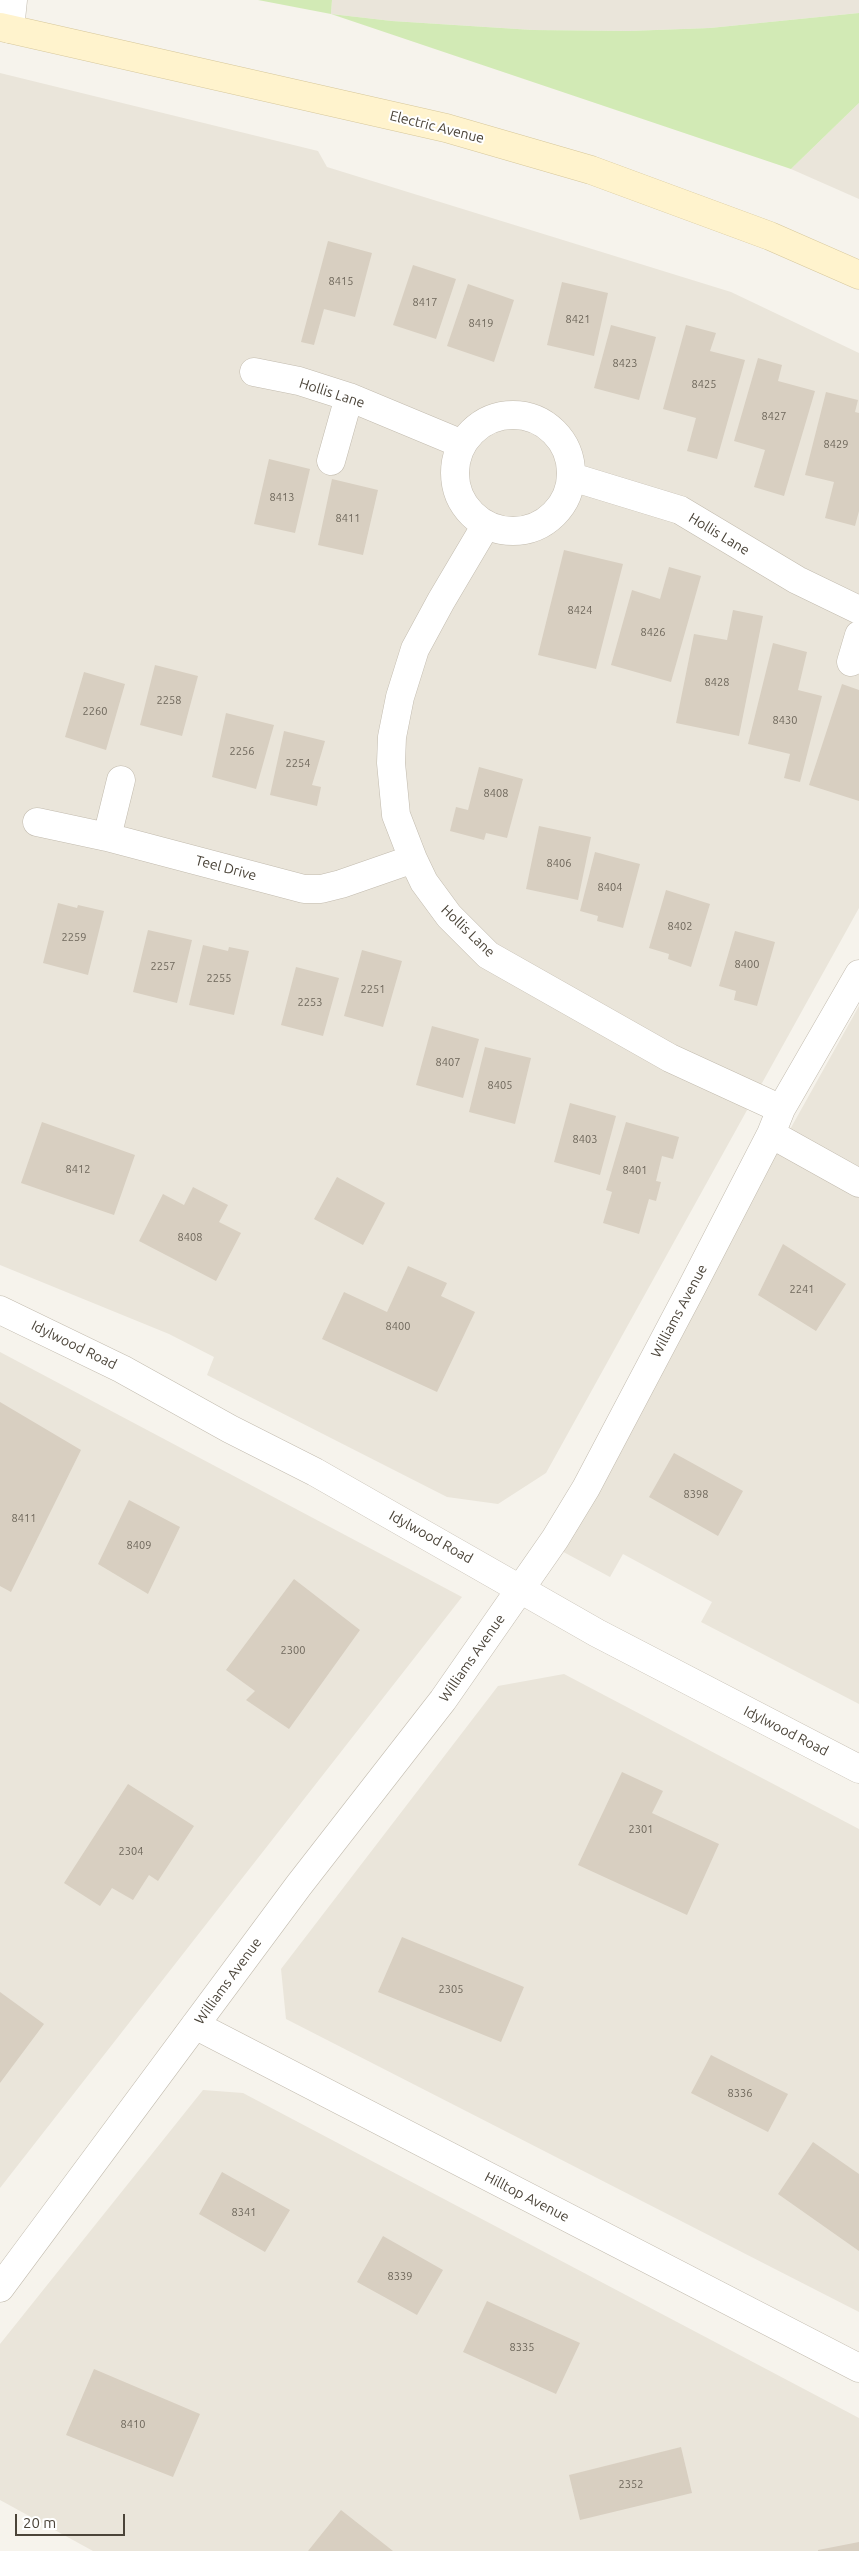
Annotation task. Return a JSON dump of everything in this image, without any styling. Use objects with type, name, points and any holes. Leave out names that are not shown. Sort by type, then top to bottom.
[{"type":"street","points":[[5,28],[13,0]]},
{"type":"street","name":"Electric Avenue","points":[[5,28],[446,128],[591,170],[770,236],[859,275]]},
{"type":"street","name":"Hollis Lane","points":[[254,372],[299,381],[349,397],[462,444]]},
{"type":"street","points":[[332,461],[349,397]]},
{"type":"street","points":[[504,415],[522,415],[538,420],[553,430],[564,444],[570,460],[572,477],[567,496],[557,512],[542,524],[524,531],[504,531],[486,525],[471,514],[460,498],[455,480],[456,460],[462,444],[473,430],[487,420],[504,415]]},
{"type":"street","name":"Hollis Lane","points":[[572,477],[680,510],[797,580],[859,610]]},
{"type":"street","name":"Hollis Lane","points":[[486,525],[415,649],[400,696],[392,737],[391,763],[396,816],[412,859],[424,882],[449,916],[488,954],[670,1058],[776,1122],[859,1183]]},
{"type":"street","points":[[851,662],[859,635]]},
{"type":"street","points":[[106,837],[121,780]]},
{"type":"street","name":"Teel Drive","points":[[37,822],[106,837],[304,889],[321,889],[340,884],[412,859]]},
{"type":"street","name":"Williams Avenue","points":[[0,2288],[299,1885],[442,1700],[482,1640],[522,1588],[586,1488],[776,1122],[859,974]]},
{"type":"street","name":"Idylwood Road","points":[[0,1310],[122,1369],[230,1429],[315,1472],[522,1588],[597,1633],[859,1769]]},
{"type":"street","name":"Hilltop Avenue","points":[[195,2025],[859,2368]]},
{"type":"shaded area","points":[[332,0],[859,0],[859,13],[710,28],[629,31],[533,30],[392,21],[331,14]]},
{"type":"shaded area","points":[[0,73],[318,151],[327,167],[731,292],[859,353],[859,908],[546,1473],[498,1504],[447,1497],[207,1375],[214,1357],[169,1334],[0,1265]]},
{"type":"shaded area","points":[[859,103],[859,199],[791,169]]},
{"type":"shaded area","points":[[859,1006],[859,1704],[701,1622],[712,1602],[623,1554],[610,1577],[556,1548]]},
{"type":"shaded area","points":[[0,1352],[462,1597],[0,2188]]},
{"type":"shaded area","points":[[564,1674],[859,1829],[859,2312],[286,2019],[281,1969],[498,1686]]},
{"type":"shaded area","points":[[203,2090],[243,2093],[859,2418],[859,2551],[93,2551],[0,2500],[0,2344]]},
{"type":"green space","points":[[258,0],[332,0],[331,14]]},
{"type":"green space","points":[[859,13],[859,103],[791,169],[331,14],[392,21],[533,30],[629,31],[710,28]]},
{"type":"building","points":[[328,241],[372,253],[355,317],[324,309],[314,345],[301,342]]},
{"type":"building","points":[[413,265],[456,279],[436,339],[393,325]]},
{"type":"building","points":[[562,282],[608,293],[594,356],[547,345]]},
{"type":"building","points":[[468,284],[514,300],[494,362],[447,346]]},
{"type":"building","points":[[611,325],[656,337],[639,400],[594,388]]},
{"type":"building","points":[[686,325],[716,333],[710,351],[745,360],[717,459],[687,451],[696,418],[663,409]]},
{"type":"building","points":[[758,358],[782,365],[778,381],[815,391],[784,496],[754,487],[765,450],[734,441]]},
{"type":"building","points":[[826,392],[858,400],[855,412],[859,413],[859,511],[855,526],[825,518],[834,482],[805,475]]},
{"type":"building","points":[[269,459],[310,469],[295,533],[254,524]]},
{"type":"building","points":[[332,479],[378,490],[363,555],[318,545]]},
{"type":"building","points":[[564,550],[623,564],[596,669],[538,655]]},
{"type":"building","points":[[669,567],[701,576],[671,682],[611,665],[632,590],[660,599]]},
{"type":"building","points":[[733,610],[763,616],[739,736],[676,723],[694,634],[727,640]]},
{"type":"building","points":[[773,643],[807,652],[798,690],[822,696],[800,782],[784,778],[790,754],[748,744]]},
{"type":"building","points":[[155,665],[198,676],[182,736],[140,725]]},
{"type":"building","points":[[84,672],[125,684],[106,750],[65,737]]},
{"type":"building","points":[[842,684],[859,690],[859,801],[809,785]]},
{"type":"building","points":[[226,713],[274,725],[256,789],[212,777]]},
{"type":"building","points":[[284,731],[325,741],[312,785],[321,787],[317,806],[270,795]]},
{"type":"building","points":[[479,767],[523,779],[507,838],[486,833],[484,840],[450,831],[456,807],[468,810]]},
{"type":"building","points":[[539,826],[591,837],[578,900],[526,889]]},
{"type":"building","points":[[595,852],[640,864],[623,928],[597,921],[598,916],[580,911]]},
{"type":"building","points":[[666,890],[710,904],[691,967],[668,959],[669,954],[649,948]]},
{"type":"building","points":[[58,903],[77,908],[78,905],[104,911],[88,975],[43,963]]},
{"type":"building","points":[[148,930],[192,940],[177,1003],[133,992]]},
{"type":"building","points":[[735,931],[775,942],[757,1006],[734,1000],[736,991],[719,986]]},
{"type":"building","points":[[203,945],[228,951],[229,947],[249,951],[234,1015],[189,1005]]},
{"type":"building","points":[[362,950],[402,961],[383,1027],[344,1016]]},
{"type":"building","points":[[296,967],[339,978],[323,1036],[281,1025]]},
{"type":"building","points":[[432,1026],[479,1039],[463,1098],[416,1085]]},
{"type":"building","points":[[485,1047],[531,1058],[515,1124],[469,1112]]},
{"type":"building","points":[[570,1103],[616,1116],[600,1175],[554,1162]]},
{"type":"building","points":[[42,1122],[135,1155],[114,1215],[21,1183]]},
{"type":"building","points":[[626,1122],[679,1137],[673,1159],[662,1156],[656,1181],[661,1182],[656,1201],[649,1199],[639,1234],[603,1223],[612,1192],[606,1190]]},
{"type":"building","points":[[337,1177],[385,1203],[363,1245],[314,1219]]},
{"type":"building","points":[[193,1187],[228,1205],[219,1222],[241,1233],[216,1281],[139,1241],[163,1194],[184,1205]]},
{"type":"building","points":[[783,1244],[846,1284],[816,1331],[758,1295]]},
{"type":"building","points":[[408,1266],[447,1283],[441,1296],[475,1312],[437,1392],[322,1339],[344,1292],[387,1312]]},
{"type":"building","points":[[0,1402],[81,1450],[11,1592],[0,1586]]},
{"type":"building","points":[[674,1453],[743,1491],[718,1536],[649,1497]]},
{"type":"building","points":[[129,1500],[180,1527],[148,1594],[98,1564]]},
{"type":"building","points":[[294,1579],[360,1630],[289,1729],[246,1700],[255,1691],[226,1670]]},
{"type":"building","points":[[622,1772],[663,1791],[652,1813],[719,1844],[687,1915],[578,1865]]},
{"type":"building","points":[[128,1784],[194,1826],[158,1881],[149,1875],[133,1900],[112,1888],[100,1906],[64,1883]]},
{"type":"building","points":[[402,1937],[524,1987],[501,2042],[378,1992]]},
{"type":"building","points":[[0,1992],[44,2024],[0,2083]]},
{"type":"building","points":[[711,2055],[788,2094],[768,2132],[691,2093]]},
{"type":"building","points":[[813,2142],[859,2174],[859,2251],[778,2194]]},
{"type":"building","points":[[222,2172],[290,2210],[265,2252],[199,2214]]},
{"type":"building","points":[[383,2236],[443,2270],[417,2315],[357,2282]]},
{"type":"building","points":[[487,2301],[580,2343],[556,2394],[463,2352]]},
{"type":"building","points":[[94,2369],[200,2414],[173,2477],[66,2435]]},
{"type":"building","points":[[681,2447],[692,2493],[580,2520],[569,2475]]},
{"type":"building","points":[[341,2510],[393,2551],[308,2551]]},
{"type":"building","points":[[859,2542],[859,2551],[818,2551],[818,2550]]}]
